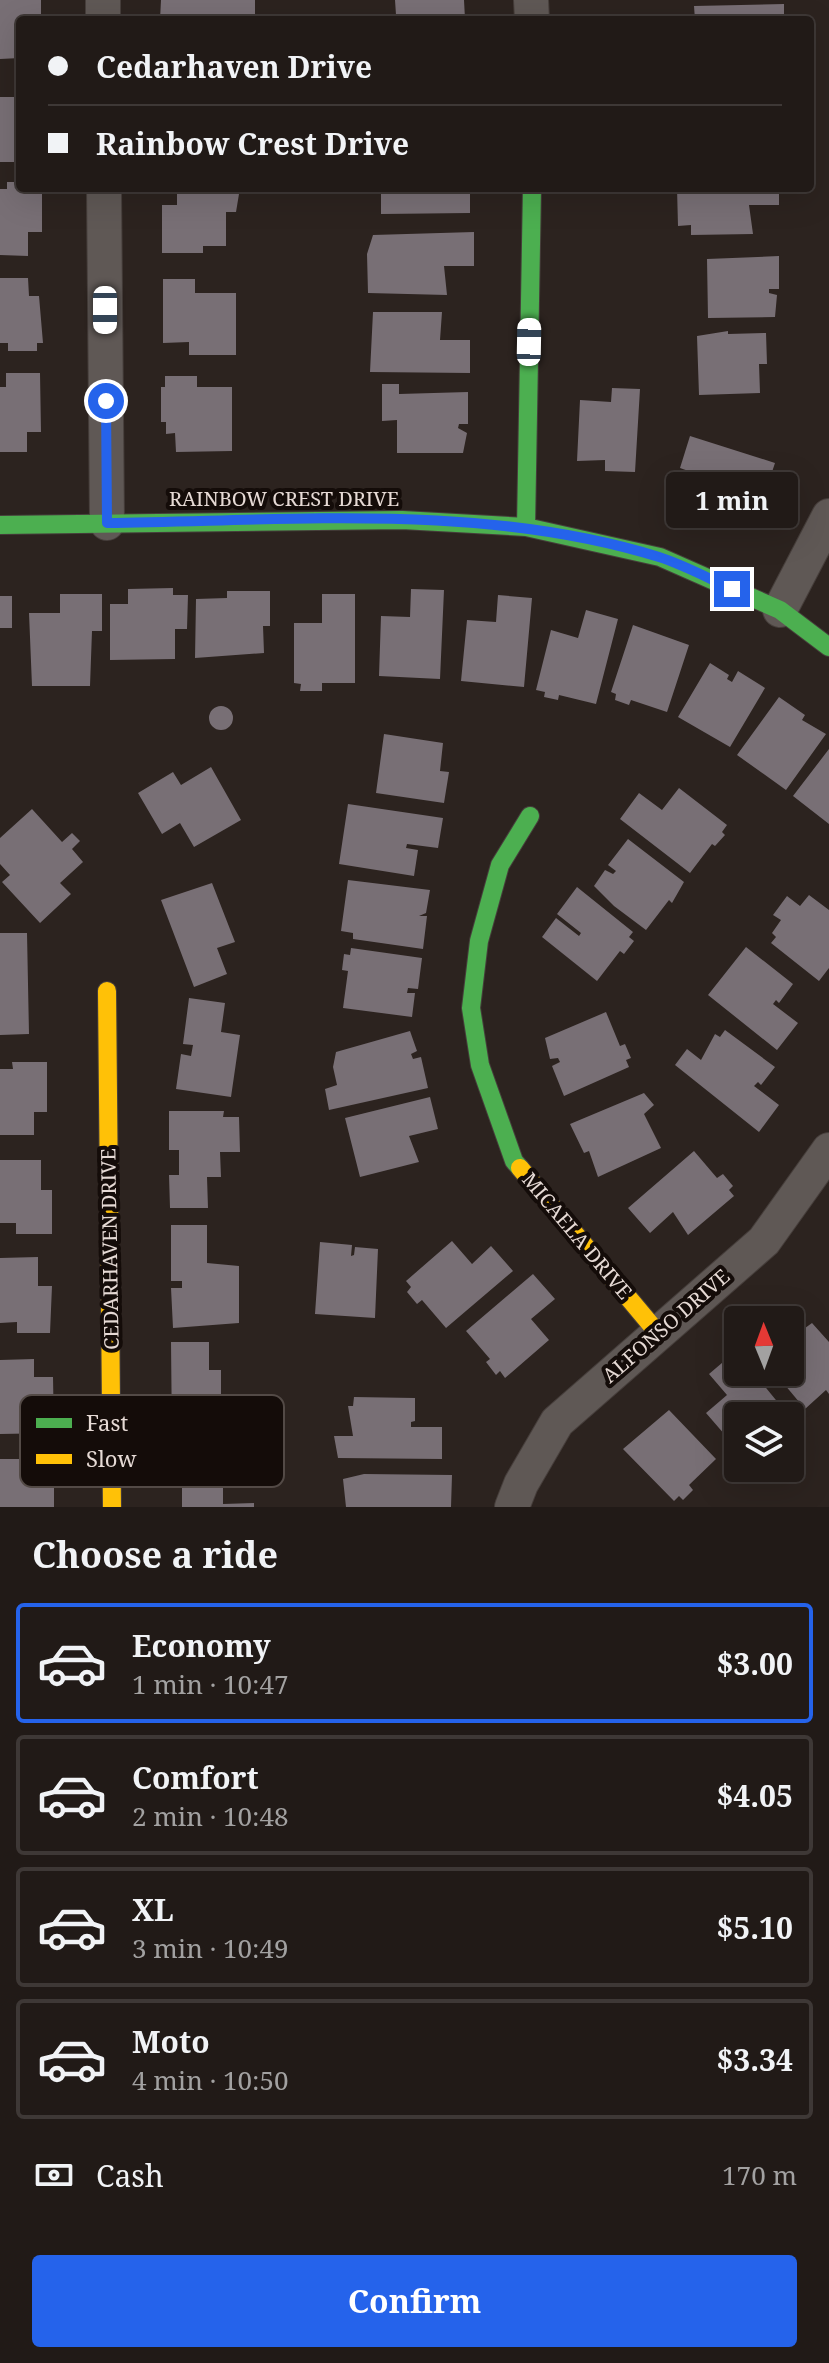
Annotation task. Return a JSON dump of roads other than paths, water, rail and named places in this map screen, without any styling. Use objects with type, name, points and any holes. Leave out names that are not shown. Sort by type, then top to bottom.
[{"type":"street","points":[[104,192],[107,523]]},
{"type":"street","points":[[526,527],[532,192]]},
{"type":"street","points":[[780,610],[829,516]]},
{"type":"street","name":"RAINBOW CREST DRIVE","points":[[0,525],[402,520],[526,527],[660,557],[780,610],[829,647]]},
{"type":"street","name":"MICAELA DRIVE","points":[[530,816],[500,865],[479,941],[471,1008],[480,1065],[514,1161],[657,1332]]},
{"type":"street","name":"CEDARHAVEN DRIVE","points":[[107,991],[111,1395]]},
{"type":"street","name":"ALFONSO DRIVE","points":[[512,1507],[521,1484],[557,1422],[764,1241],[829,1150]]},
{"type":"street","name":"CEDARHAVEN DRIVE","points":[[112,1487],[112,1507]]}]
